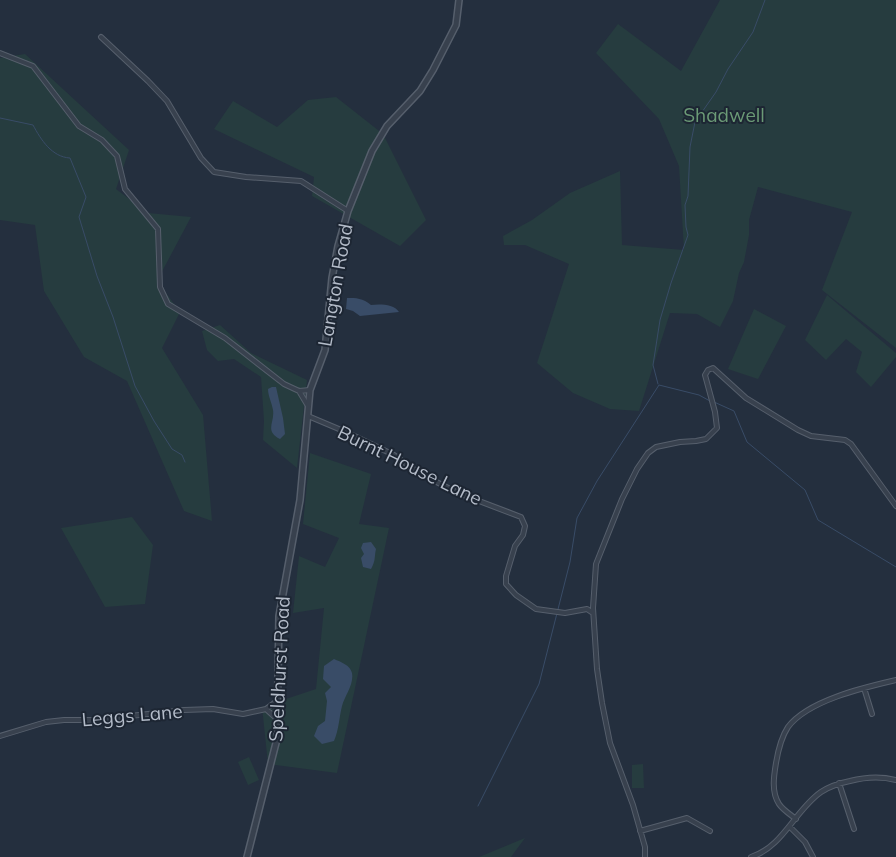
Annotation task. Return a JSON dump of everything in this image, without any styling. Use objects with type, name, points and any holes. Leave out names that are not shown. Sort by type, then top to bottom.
[{"type":"street","name":"Langton Road","points":[[310,390],[325,350],[335,264],[348,211],[372,151],[388,126],[420,91],[440,56],[456,25],[459,0]]},
{"type":"street","points":[[101,37],[148,81],[166,101],[201,158],[214,172],[246,177],[300,181],[348,211]]},
{"type":"street","points":[[0,53],[33,66],[79,126],[102,140],[117,156],[125,190],[158,228],[160,288],[168,304],[225,338],[284,384],[299,391],[310,390]]},
{"type":"street","points":[[645,857],[645,847],[633,805],[610,743],[597,669],[593,613],[596,564],[637,469],[648,453],[656,446],[706,439],[717,428],[715,412],[705,375],[708,370],[713,368],[746,398],[798,430],[811,436],[845,440],[851,444],[896,506]]},
{"type":"street","name":"Speldhurst Road","points":[[247,857],[275,750],[278,720],[279,616],[300,500],[310,390]]},
{"type":"street","points":[[299,391],[308,406]]},
{"type":"street","name":"Burnt House Lane","points":[[308,416],[394,455],[419,473],[458,493],[521,517],[525,526],[523,535],[515,546],[506,576],[506,584],[516,595],[536,609],[565,613],[587,609],[593,613]]},
{"type":"street","points":[[796,819],[779,804],[774,792],[774,772],[779,750],[788,727],[805,712],[833,698],[896,680]]},
{"type":"street","points":[[864,688],[872,714]]},
{"type":"street","name":"Leggs Lane","points":[[0,736],[46,722],[64,720],[94,720],[184,710],[213,709],[243,714],[266,709],[277,701]]},
{"type":"street","points":[[266,709],[278,720]]},
{"type":"street","points":[[751,857],[757,855],[780,838],[811,801],[822,792],[839,783],[859,778],[878,777],[896,780]]},
{"type":"street","points":[[839,783],[854,829]]},
{"type":"street","points":[[640,831],[687,818],[710,831]]},
{"type":"street","points":[[790,826],[805,842],[813,857]]},
{"type":"green space","name":"Shadwell","points":[[720,0],[896,0],[896,348],[822,290],[852,212],[758,187],[749,220],[749,235],[744,262],[739,273],[733,301],[720,327],[697,314],[670,313],[639,411],[610,409],[573,393],[537,363],[569,264],[525,245],[504,245],[503,236],[532,220],[570,193],[620,171],[622,245],[684,250],[679,166],[659,119],[596,53],[618,24],[681,71]]},
{"type":"green space","points":[[25,54],[129,150],[116,189],[148,213],[191,217],[157,281],[180,312],[162,348],[203,415],[212,521],[184,511],[127,381],[84,357],[44,291],[35,225],[0,220],[0,58]]},
{"type":"green space","points":[[336,97],[383,134],[426,220],[400,246],[312,196],[314,177],[214,129],[233,101],[277,127],[308,100]]},
{"type":"green space","points":[[827,295],[896,353],[896,357],[871,387],[856,372],[862,352],[846,339],[826,360],[805,340]]},
{"type":"green space","points":[[754,309],[786,326],[758,379],[728,369]]},
{"type":"green space","points":[[220,325],[251,353],[307,380],[297,468],[263,440],[264,421],[261,377],[234,359],[218,361],[207,350],[202,331]]},
{"type":"green space","points":[[310,453],[371,474],[359,524],[389,528],[337,773],[268,764],[262,707],[316,689],[324,608],[293,613],[299,556],[325,567],[339,538],[303,524]]},
{"type":"green space","points":[[132,517],[153,545],[145,604],[105,607],[61,528]]},
{"type":"green space","points":[[249,757],[259,780],[248,785],[238,762]]},
{"type":"green space","points":[[643,764],[644,788],[632,788],[632,765]]},
{"type":"green space","points":[[525,838],[511,857],[479,857]]},
{"type":"water","points":[[347,298],[356,298],[371,305],[394,307],[399,312],[360,316],[346,309]]},
{"type":"water","points":[[276,387],[283,418],[285,434],[280,439],[272,433],[271,429],[273,410],[268,389]]},
{"type":"water","points":[[371,542],[376,549],[371,569],[363,567],[361,558],[364,554],[361,548],[363,543]]},
{"type":"water","points":[[334,659],[349,668],[352,673],[352,682],[342,706],[334,741],[322,744],[314,736],[318,726],[325,721],[327,701],[325,693],[331,687],[323,679],[324,666]]},
{"type":"waterway","points":[[658,384],[653,365],[660,320],[688,235],[685,205],[688,196],[690,147],[695,122],[753,32],[765,0]]},
{"type":"waterway","points":[[0,118],[33,125],[43,142],[52,151],[58,155],[70,158],[86,197],[79,217],[135,386],[172,449],[182,455],[185,462]]},
{"type":"waterway","points":[[478,806],[539,684],[570,562],[577,518],[597,481],[659,385],[699,395],[710,401]]},
{"type":"waterway","points":[[714,402],[734,411],[747,442],[805,490],[818,520],[896,567]]}]
